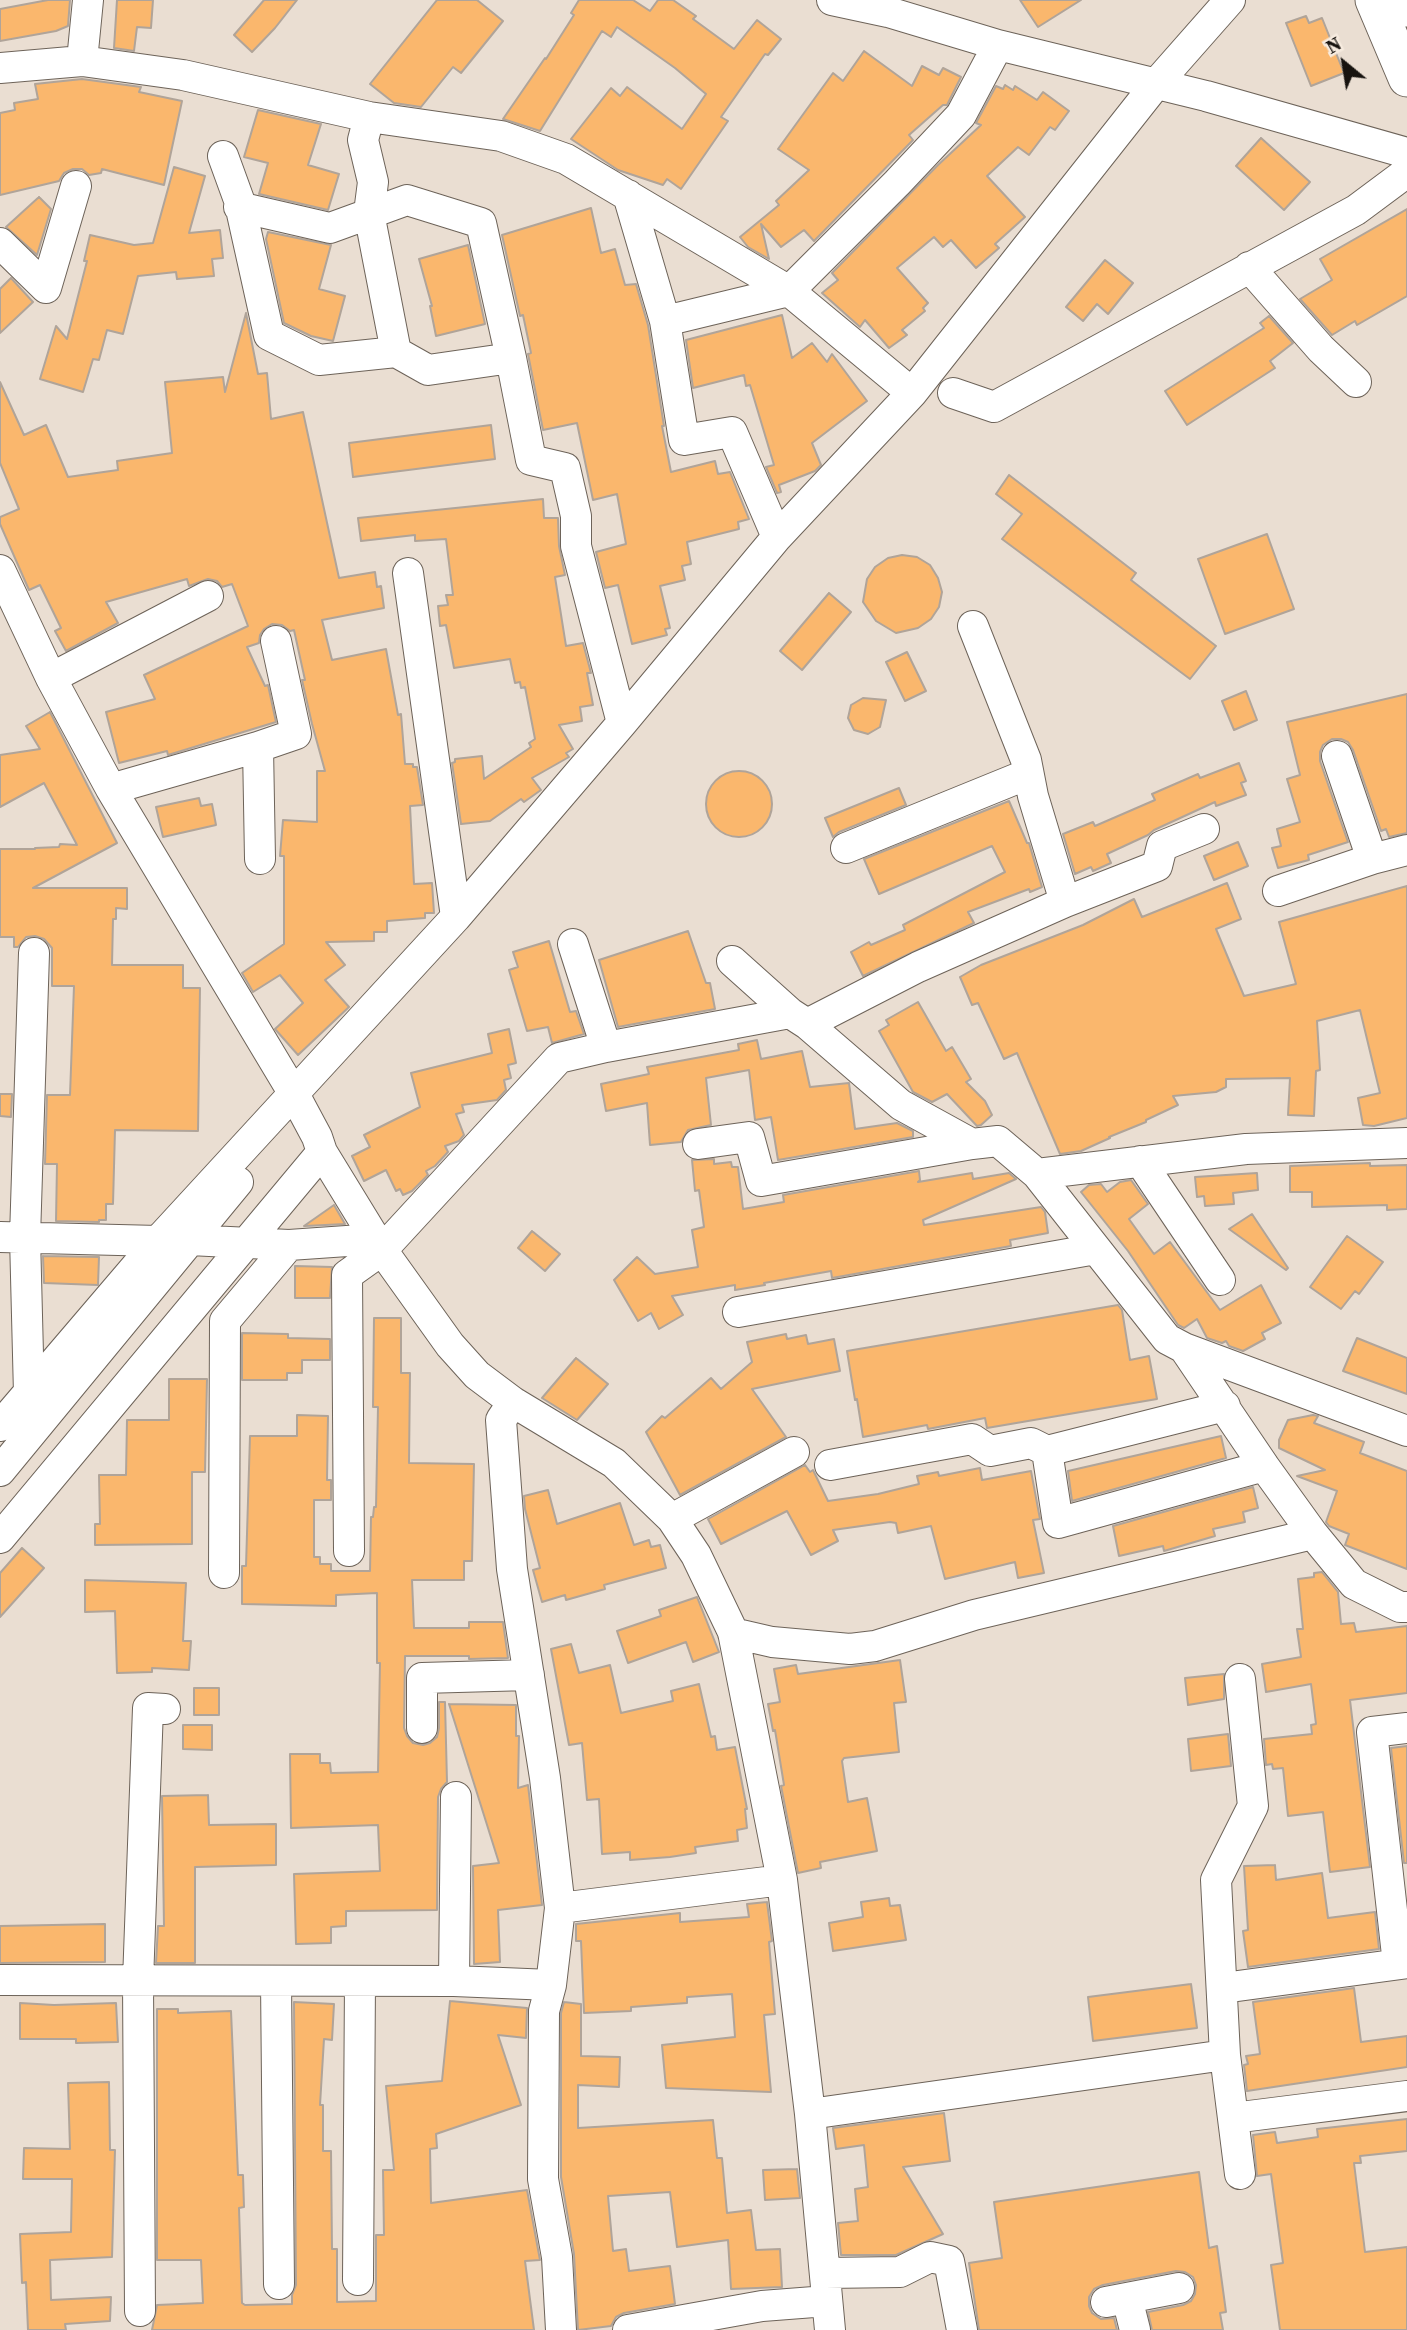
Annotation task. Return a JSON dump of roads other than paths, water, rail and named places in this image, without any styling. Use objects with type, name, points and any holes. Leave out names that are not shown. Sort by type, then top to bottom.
[{"type":"main road","points":[[1374,0],[1407,78]]},
{"type":"main road","points":[[1404,0],[1407,8]]},
{"type":"street","points":[[82,61],[88,0]]},
{"type":"street","points":[[832,0],[888,6],[998,45],[1156,83],[1407,153]]},
{"type":"street","points":[[0,1471],[190,1240],[297,1101],[622,723],[777,537],[912,393],[1216,6]]},
{"type":"street","points":[[665,321],[789,291],[961,115],[998,45]]},
{"type":"street","points":[[0,68],[82,61],[183,75],[369,117],[501,136],[566,159],[789,291],[912,393]]},
{"type":"street","points":[[369,117],[363,139],[373,183],[369,214],[396,352]]},
{"type":"street","points":[[223,156],[239,200],[269,335],[319,360],[396,352],[429,370],[512,358]]},
{"type":"street","points":[[953,393],[994,407],[1356,210],[1407,172]]},
{"type":"street","points":[[0,243],[46,288],[76,186]]},
{"type":"street","points":[[628,195],[665,321],[684,440],[732,432],[777,537]]},
{"type":"street","points":[[239,207],[330,228],[407,200],[481,223],[512,358],[531,460],[565,468],[576,516],[576,546],[622,723]]},
{"type":"street","points":[[1249,267],[1321,349],[1356,382]]},
{"type":"street","points":[[0,570],[51,678],[111,789],[297,1101],[317,1137],[322,1152],[379,1245],[450,1345],[477,1375],[513,1402],[614,1463],[672,1519],[695,1555],[733,1633],[782,1880],[810,2114],[827,2301]]},
{"type":"street","points":[[408,573],[456,917]]},
{"type":"street","points":[[51,678],[208,596]]},
{"type":"street","points":[[974,626],[1026,760],[1032,796],[1065,902]]},
{"type":"street","points":[[111,789],[296,734],[276,641]]},
{"type":"street","points":[[258,747],[260,859]]},
{"type":"street","points":[[1337,755],[1372,859]]},
{"type":"street","points":[[846,848],[1028,774]]},
{"type":"street","points":[[349,1551],[347,1275],[559,1058],[607,1047],[798,1019],[1065,902],[1157,866],[1162,846],[1204,830]]},
{"type":"street","points":[[1278,891],[1407,850]]},
{"type":"street","points":[[573,944],[607,1047]]},
{"type":"street","points":[[29,1394],[13,1237],[34,953]]},
{"type":"street","points":[[732,961],[901,1105],[972,1144]]},
{"type":"street","points":[[0,1426],[158,1241],[297,1101]]},
{"type":"street","points":[[698,1144],[749,1137],[761,1181],[998,1141],[1037,1174],[1167,1339],[1184,1348],[1407,1431]]},
{"type":"street","points":[[1037,1174],[1246,1149],[1407,1143]]},
{"type":"street","points":[[0,1538],[322,1152]]},
{"type":"street","points":[[1140,1161],[1220,1280]]},
{"type":"street","points":[[13,1237],[379,1245]]},
{"type":"street","points":[[225,1573],[225,1321],[289,1245]]},
{"type":"street","points":[[737,1312],[1096,1249]]},
{"type":"street","points":[[1184,1348],[1264,1466],[1313,1534],[1354,1584],[1400,1607],[1407,1607]]},
{"type":"street","points":[[513,1402],[501,1420],[512,1569],[545,1778],[560,1908],[551,1985],[544,2011],[543,2179],[557,2257],[561,2330]]},
{"type":"street","points":[[830,1465],[972,1439],[990,1451],[1031,1443],[1047,1451],[1224,1406]]},
{"type":"street","points":[[1047,1451],[1058,1523],[1264,1466]]},
{"type":"street","points":[[672,1519],[794,1452]]},
{"type":"street","points":[[733,1633],[772,1642],[850,1649],[875,1646],[974,1615],[1313,1534]]},
{"type":"street","points":[[422,1728],[422,1678],[529,1675]]},
{"type":"street","points":[[1240,1679],[1253,1806],[1216,1880],[1225,2055],[1240,2174]]},
{"type":"street","points":[[139,2311],[138,1981],[148,1708],[165,1709]]},
{"type":"street","points":[[1223,1988],[1403,1964],[1372,1732],[1407,1728]]},
{"type":"street","points":[[454,1981],[456,1797]]},
{"type":"street","points":[[560,1908],[782,1880]]},
{"type":"street","points":[[0,1980],[454,1981],[551,1985]]},
{"type":"street","points":[[276,1981],[279,2284]]},
{"type":"street","points":[[358,2280],[360,1981]]},
{"type":"street","points":[[810,2114],[1225,2055]]},
{"type":"street","points":[[1233,2118],[1407,2096]]},
{"type":"street","points":[[628,2330],[762,2306],[827,2301],[930,2257],[949,2262],[962,2330]]},
{"type":"street","points":[[1135,2330],[1117,2300],[1179,2288]]}]
